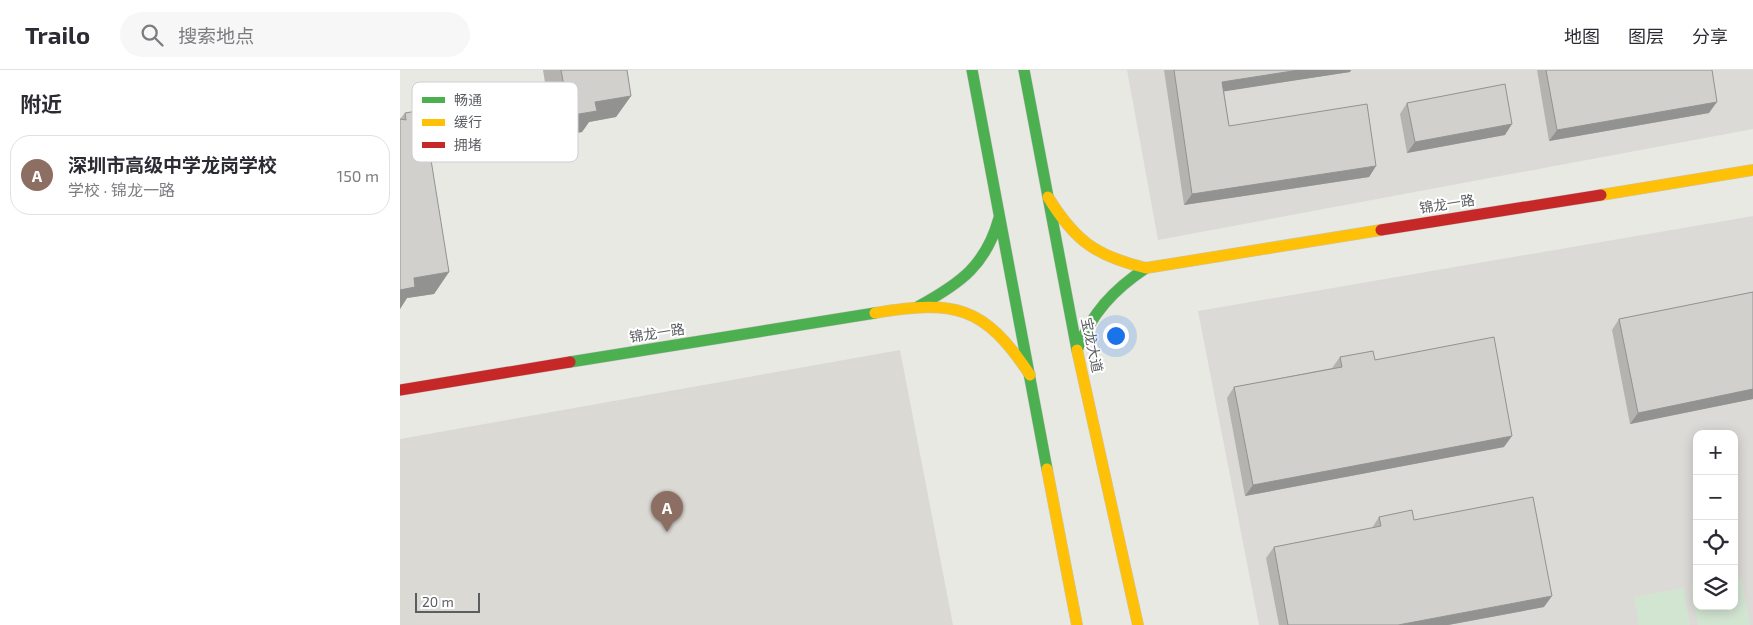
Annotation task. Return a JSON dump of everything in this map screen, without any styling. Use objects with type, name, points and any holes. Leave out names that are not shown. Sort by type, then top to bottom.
[{"type":"street","points":[[972,70],[1077,625]]},
{"type":"street","name":"宝龙大道","points":[[1024,70],[1077,350],[1138,625]]},
{"type":"street","name":"锦龙一路","points":[[1048,197],[1064,224],[1087,247],[1117,262],[1146,268],[1753,170]]},
{"type":"street","name":"锦龙一路","points":[[919,306],[965,279],[982,260],[994,239],[1000,214]]},
{"type":"street","name":"锦龙一路","points":[[1077,350],[1087,323],[1103,302],[1124,282],[1146,268]]},
{"type":"street","name":"锦龙一路","points":[[400,390],[919,306],[946,306],[972,315],[997,331],[1015,350],[1030,375]]},
{"type":"shaded area","points":[[1127,70],[1753,70],[1753,129],[1158,240]]},
{"type":"shaded area","points":[[1753,216],[1753,625],[1259,625],[1198,311]]},
{"type":"shaded area","points":[[900,350],[953,625],[400,625],[400,439]]},
{"type":"green space","points":[[1738,577],[1741,577],[1750,625],[1698,625],[1695,610],[1738,610]]},
{"type":"green space","points":[[1684,588],[1690,625],[1639,625],[1634,597]]},
{"type":"building","points":[[561,70],[627,70],[631,96],[595,102],[597,111],[578,114],[578,82],[563,82]]},
{"type":"building","points":[[1174,70],[1299,70],[1222,82],[1229,126],[1367,104],[1376,166],[1192,194]]},
{"type":"building","points":[[1546,70],[1712,70],[1717,102],[1557,130]]},
{"type":"building","points":[[1505,84],[1512,124],[1415,142],[1407,103]]},
{"type":"building","points":[[412,112],[412,162],[431,162],[449,272],[414,278],[415,287],[400,290],[400,119],[406,120],[405,113]]},
{"type":"building","points":[[1753,292],[1753,389],[1638,413],[1619,319]]},
{"type":"building","points":[[1494,337],[1512,436],[1253,485],[1234,387],[1342,367],[1340,357],[1373,351],[1375,360]]},
{"type":"building","points":[[1533,497],[1552,596],[1398,625],[1288,625],[1274,547],[1381,526],[1379,517],[1412,510],[1414,520]]},
{"type":"traffic: fast","points":[[972,70],[1047,469]]},
{"type":"traffic: fast","points":[[1024,70],[1077,350]]},
{"type":"traffic: fast","points":[[919,306],[947,289],[970,271],[987,248],[999,218]]},
{"type":"traffic: fast","points":[[1077,350],[1089,325],[1105,303],[1123,285],[1146,268]]},
{"type":"traffic: fast","points":[[570,362],[875,313]]},
{"type":"traffic: slow","points":[[1601,195],[1753,170]]},
{"type":"traffic: slow","points":[[1048,197],[1068,225],[1088,245],[1113,258],[1146,268],[1381,230]]},
{"type":"traffic: slow","points":[[875,313],[926,307],[947,308],[965,313],[982,321],[998,334],[1030,375]]},
{"type":"traffic: slow","points":[[1077,350],[1138,625]]},
{"type":"traffic: slow","points":[[1047,469],[1077,625]]},
{"type":"traffic: jam","points":[[1381,230],[1601,195]]},
{"type":"traffic: jam","points":[[400,390],[570,362]]},
{"type":"place","name":"深圳市高级中学龙岗学校","points":[[667,532]]}]
